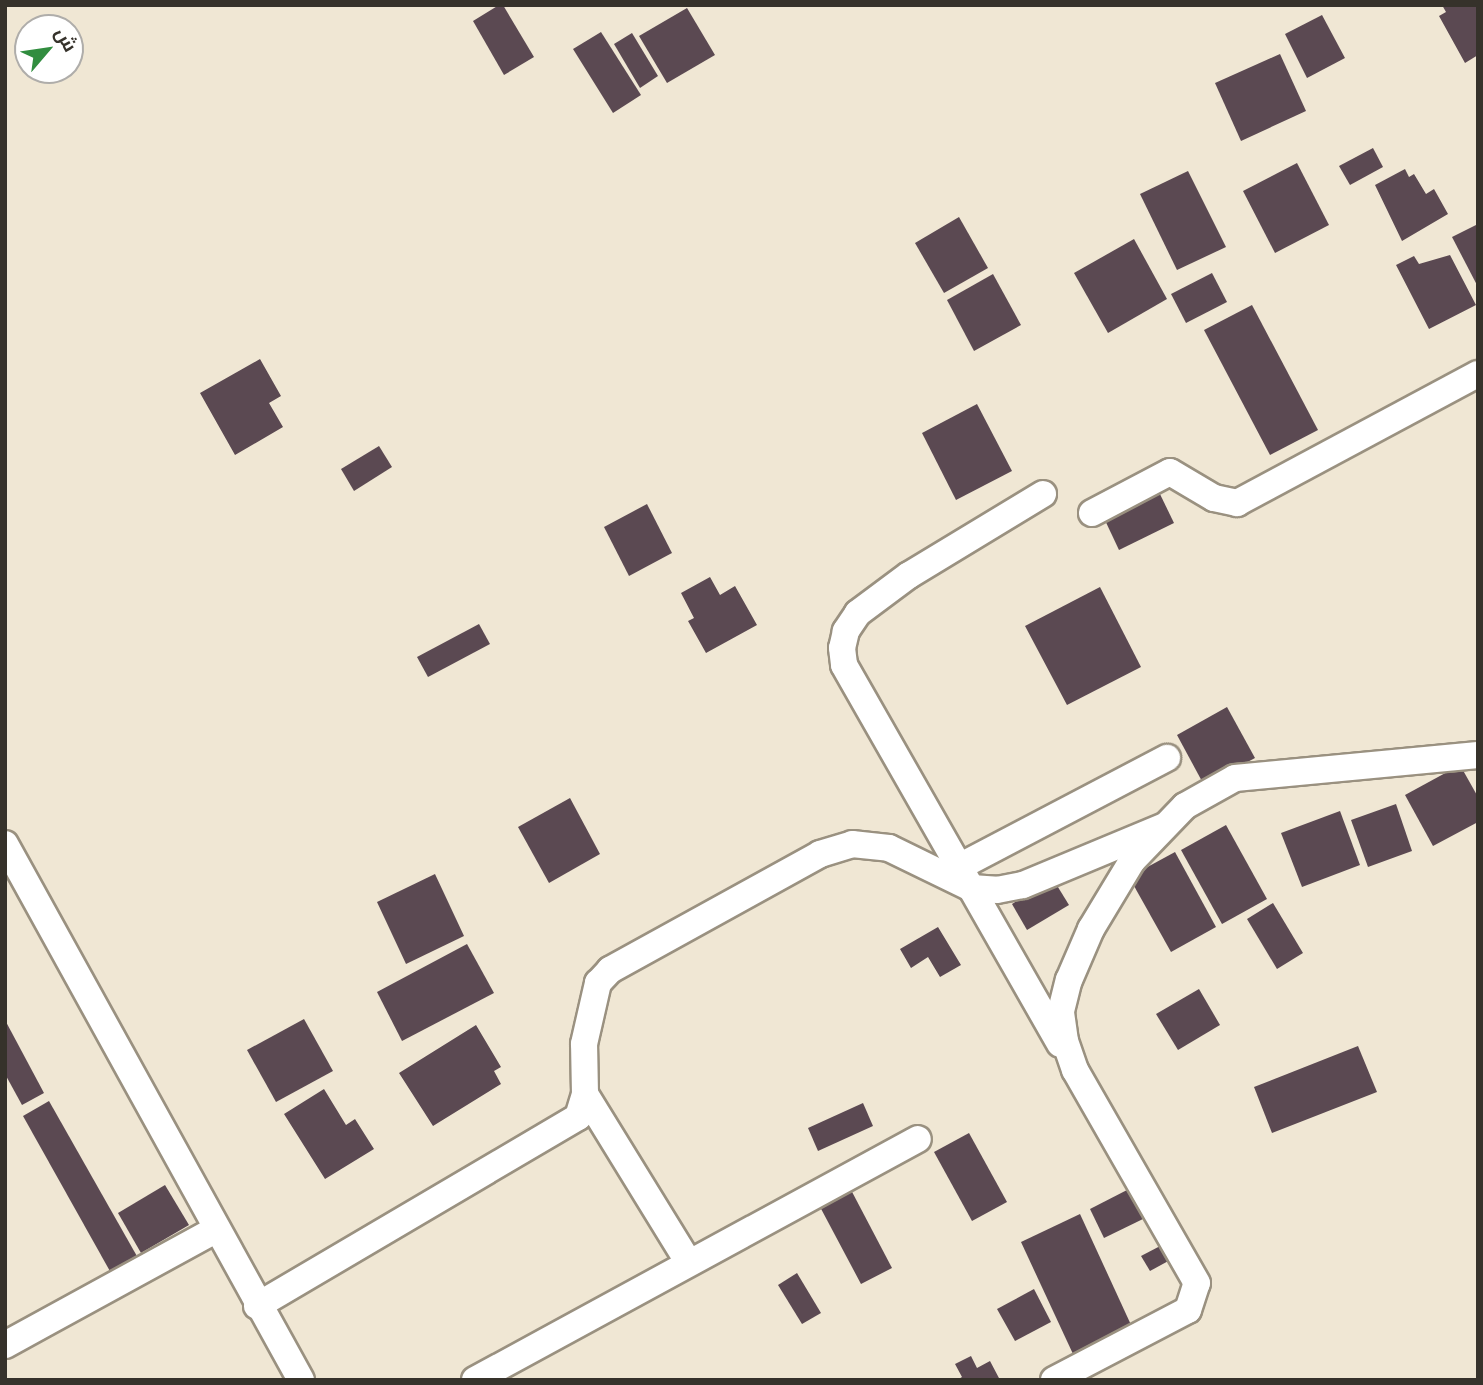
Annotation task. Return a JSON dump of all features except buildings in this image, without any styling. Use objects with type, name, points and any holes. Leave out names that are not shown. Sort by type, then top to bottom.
[{"type":"street","points":[[1092,513],[1170,471],[1214,498],[1237,503],[1478,374]]},
{"type":"street","points":[[1043,494],[909,575],[858,613],[846,631],[842,648],[844,666],[1197,1283],[1188,1310],[1054,1380]]},
{"type":"street","points":[[1075,1070],[1061,1011],[1069,980],[1111,895],[1132,861],[1185,806],[1235,778],[1478,755]]},
{"type":"street","points":[[965,878],[1167,758]]},
{"type":"street","points":[[257,1306],[578,1117],[585,1094],[584,1044],[598,983],[610,970],[820,855],[852,844],[889,848],[997,890],[1023,884],[1162,827]]},
{"type":"street","points":[[5,844],[215,1230],[301,1380]]},
{"type":"street","points":[[585,1094],[689,1263]]},
{"type":"street","points":[[475,1380],[918,1139]]},
{"type":"street","points":[[5,1345],[215,1230]]}]
